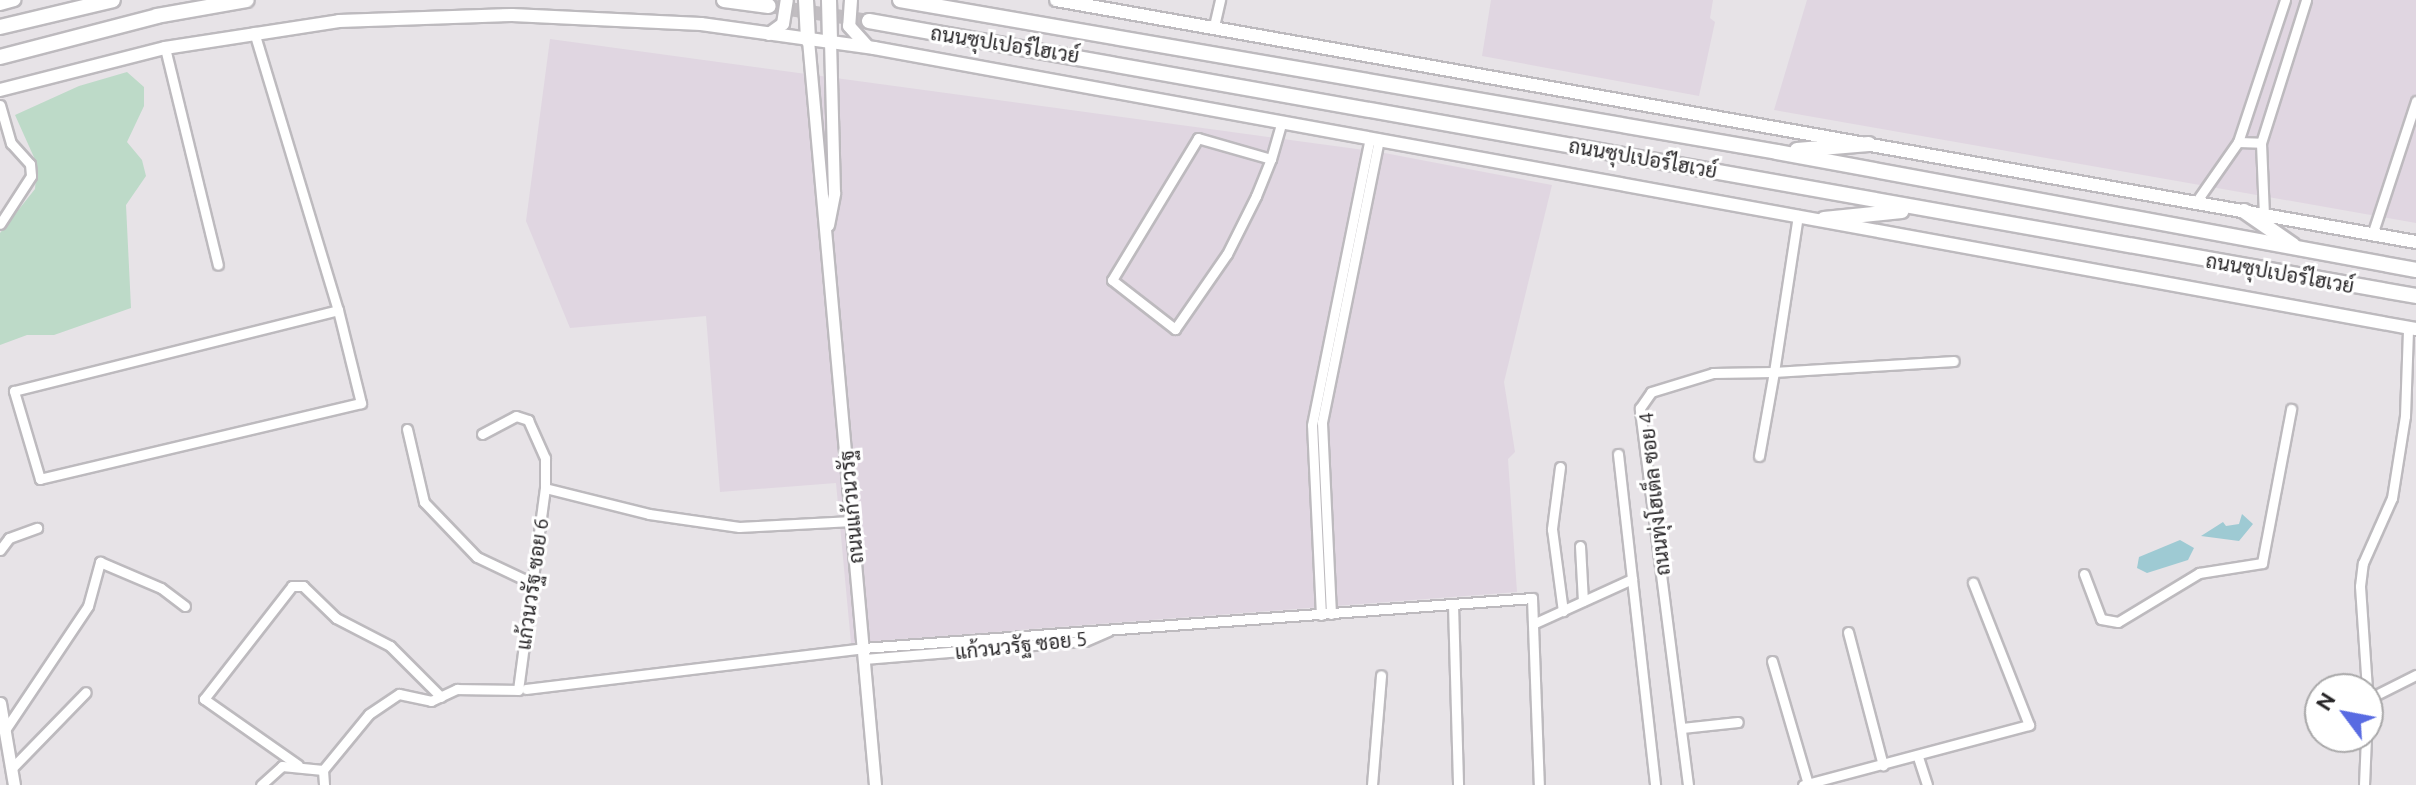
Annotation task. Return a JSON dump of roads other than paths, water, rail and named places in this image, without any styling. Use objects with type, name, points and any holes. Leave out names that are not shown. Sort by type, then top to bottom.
[{"type":"main road","points":[[0,4],[14,0]]},
{"type":"main road","points":[[0,27],[113,0]]},
{"type":"main road","points":[[0,59],[23,49],[247,0]]},
{"type":"main road","points":[[724,0],[769,6]]},
{"type":"main road","points":[[769,34],[783,24],[787,0]]},
{"type":"main road","name":"ถนนแก้วนวรัฐ","points":[[806,0],[808,40]]},
{"type":"main road","name":"ถนนแก้วนวรัฐ","points":[[829,0],[830,42]]},
{"type":"main road","points":[[851,0],[849,26],[869,48]]},
{"type":"main road","name":"ถนนซุปเปอร์ไฮเวย์","points":[[900,0],[1777,152],[2416,270]]},
{"type":"main road","points":[[1056,0],[2416,242]]},
{"type":"main road","points":[[0,90],[165,48],[254,32],[353,20],[512,15],[701,24],[869,48],[1281,124],[1374,138],[2412,329]]},
{"type":"main road","name":"ถนนซุปเปอร์ไฮเวย์","points":[[869,21],[2416,296]]},
{"type":"main road","points":[[1777,152],[1869,144]]},
{"type":"main road","points":[[1824,219],[1918,209]]},
{"type":"main road","points":[[2244,211],[2299,249]]},
{"type":"street","points":[[1214,26],[1220,0]]},
{"type":"street","points":[[2196,202],[2238,142],[2285,0]]},
{"type":"street","points":[[2264,215],[2261,143],[2306,0]]},
{"type":"street","points":[[254,32],[338,310],[362,397],[355,408],[40,479],[14,391],[338,310]]},
{"type":"street","name":"ถนนแก้วนวรัฐ","points":[[808,40],[819,191],[828,230],[875,785]]},
{"type":"street","name":"ถนนแก้วนวรัฐ","points":[[828,230],[834,193],[830,42]]},
{"type":"street","points":[[165,48],[218,265]]},
{"type":"street","points":[[2372,235],[2416,101]]},
{"type":"street","points":[[0,105],[11,143],[30,164],[31,176],[0,224]]},
{"type":"street","points":[[1271,159],[1198,138],[1112,280],[1175,329],[1227,254],[1271,159],[1281,124]]},
{"type":"street","points":[[1326,614],[1318,454],[1312,425],[1374,138]]},
{"type":"street","points":[[2238,142],[2261,143]]},
{"type":"street","points":[[1759,456],[1798,215]]},
{"type":"street","points":[[2366,673],[2360,586],[2363,563],[2392,498],[2405,416],[2412,329]]},
{"type":"street","name":"ถนนทุ่งโฮเต็ล ซอย 4","points":[[1688,785],[1640,408],[1651,392],[1713,373],[1954,361]]},
{"type":"street","points":[[2084,574],[2101,619],[2118,622],[2199,573],[2262,563],[2291,409]]},
{"type":"street","name":"แก้วนวรัฐ ซอย 6","points":[[323,770],[369,714],[399,694],[431,701],[457,689],[518,690],[545,488],[545,458],[528,420],[516,416],[482,434]]},
{"type":"street","points":[[407,429],[424,502],[477,557],[532,583]]},
{"type":"street","points":[[1618,454],[1655,785]]},
{"type":"street","points":[[1560,467],[1552,529],[1563,611]]},
{"type":"street","points":[[545,488],[649,514],[739,527],[852,521]]},
{"type":"street","points":[[0,550],[9,538],[37,528]]},
{"type":"street","points":[[1580,546],[1583,601]]},
{"type":"street","points":[[5,730],[88,606],[100,562],[161,588],[185,606]]},
{"type":"street","points":[[1539,785],[1533,624],[1632,579]]},
{"type":"street","points":[[1772,661],[1806,784],[1844,780],[1883,765],[2029,725],[1973,583]]},
{"type":"street","points":[[300,766],[204,699],[292,586],[303,586],[336,618],[390,646],[441,697]]},
{"type":"street","name":"แก้วนวรัฐ ซอย 5","points":[[526,689],[864,653],[1086,636],[1115,628],[1532,598],[1533,624]]},
{"type":"street","points":[[1453,604],[1458,785]]},
{"type":"street","points":[[1848,632],[1883,765]]},
{"type":"street","points":[[1372,785],[1381,675]]},
{"type":"street","points":[[2384,691],[2416,675]]},
{"type":"street","points":[[11,769],[86,692]]},
{"type":"street","points":[[0,703],[14,785]]},
{"type":"street","points":[[1682,728],[1738,722]]},
{"type":"street","points":[[2364,785],[2365,753]]},
{"type":"street","points":[[1918,757],[1927,785]]},
{"type":"street","points":[[261,785],[282,766],[323,770],[324,785]]},
{"type":"water","points":[[2242,514],[2253,524],[2239,541],[2201,536],[2223,522],[2226,526],[2239,524]]},
{"type":"water","points":[[2180,540],[2194,548],[2188,560],[2147,573],[2137,568],[2139,557]]},
{"type":"tunnel","points":[[769,6],[869,21]]}]
